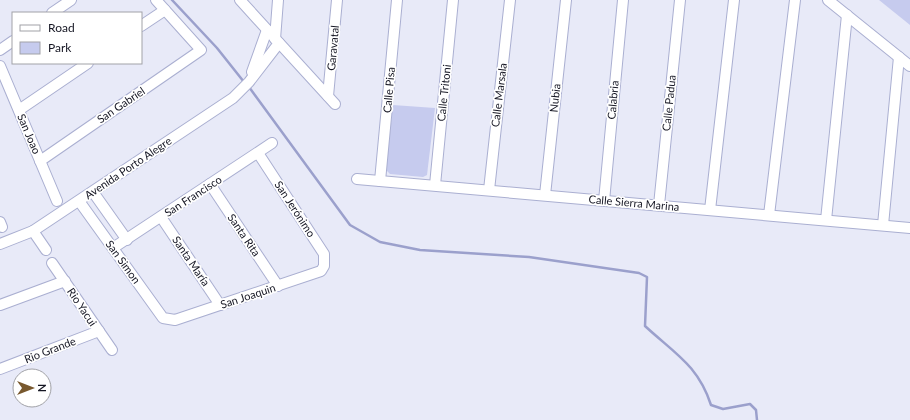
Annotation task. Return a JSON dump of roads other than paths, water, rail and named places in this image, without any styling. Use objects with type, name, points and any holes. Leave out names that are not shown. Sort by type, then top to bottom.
[{"type":"street","points":[[53,12],[71,0]]},
{"type":"street","points":[[142,25],[165,10],[156,0]]},
{"type":"street","points":[[240,0],[277,41]]},
{"type":"street","points":[[277,41],[278,0]]},
{"type":"street","name":"Garavatal","points":[[277,41],[332,100],[337,0]]},
{"type":"street","name":"Calle Pisa","points":[[380,180],[397,0]]},
{"type":"street","name":"Calle Tritoni","points":[[434,185],[453,0]]},
{"type":"street","name":"Calle Marsala","points":[[488,190],[510,0]]},
{"type":"street","name":"Nubia","points":[[545,195],[566,0]]},
{"type":"street","name":"Calabria","points":[[604,200],[623,0]]},
{"type":"street","name":"Calle Padua","points":[[659,205],[680,0]]},
{"type":"street","points":[[710,210],[734,0]]},
{"type":"street","points":[[769,215],[795,0]]},
{"type":"street","points":[[828,0],[910,66]]},
{"type":"street","name":"San Gabriel","points":[[40,161],[201,50],[165,10]]},
{"type":"street","points":[[826,220],[846,15]]},
{"type":"street","points":[[249,82],[267,30]]},
{"type":"street","name":"Avenida Porto Alegre","points":[[0,244],[34,232],[233,98],[249,82],[277,41]]},
{"type":"street","points":[[0,50],[12,42]]},
{"type":"street","points":[[883,225],[899,57]]},
{"type":"street","points":[[19,110],[87,64]]},
{"type":"street","name":"San Joao","points":[[0,66],[57,201]]},
{"type":"street","name":"San Francisco","points":[[113,248],[272,143]]},
{"type":"street","name":"San Jerónimo","points":[[258,153],[324,254],[324,266]]},
{"type":"street","name":"Calle Sierra Marina","points":[[357,179],[910,228]]},
{"type":"street","name":"Santa Rita","points":[[210,184],[278,286]]},
{"type":"street","name":"San Simon","points":[[93,192],[127,240]]},
{"type":"street","name":"San Simon","points":[[79,201],[163,318],[169,320]]},
{"type":"street","name":"Santa María","points":[[161,217],[220,305]]},
{"type":"street","points":[[34,232],[46,250]]},
{"type":"street","name":"Rio Yacui","points":[[52,263],[112,350]]},
{"type":"street","name":"San Joaquin","points":[[169,320],[175,320],[278,286],[321,271],[324,266]]},
{"type":"street","points":[[0,305],[65,281]]},
{"type":"street","name":"Rio Grande","points":[[0,369],[99,331]]},
{"type":"waterway","points":[[172,0],[217,48],[244,82]]},
{"type":"waterway","points":[[249,87],[350,225],[380,242],[420,250],[529,257],[639,273],[647,277],[645,326],[675,352],[692,370],[706,391],[711,405],[723,409],[750,404],[756,410],[757,420]]}]
